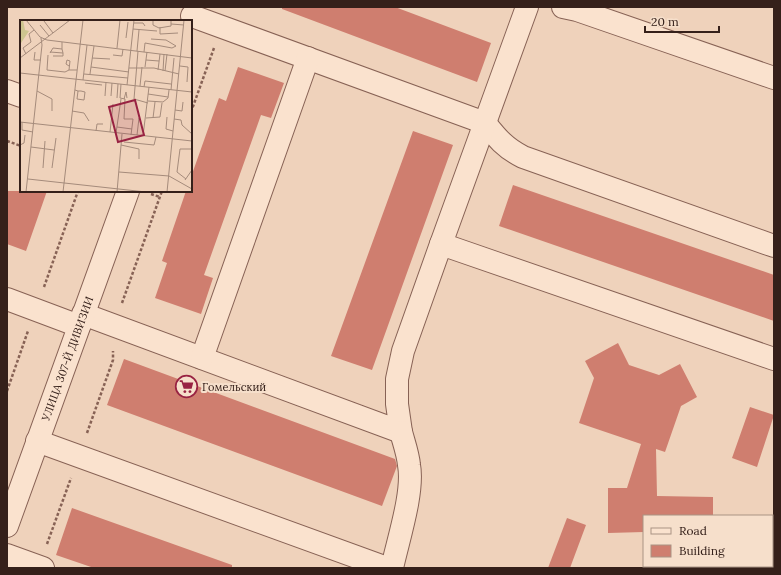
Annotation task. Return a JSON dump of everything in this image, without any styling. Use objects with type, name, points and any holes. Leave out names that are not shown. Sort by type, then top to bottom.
[{"type":"street","points":[[392,568],[410,481],[410,466],[401,432],[397,404],[397,379],[403,351],[527,7]]},
{"type":"street","points":[[563,7],[577,10],[774,78]]},
{"type":"street","points":[[192,15],[485,124],[501,143],[523,157],[774,246]]},
{"type":"street","points":[[202,358],[308,58]]},
{"type":"street","points":[[7,91],[20,96]]},
{"type":"street","name":"УЛИЦА 307-Й ДИВИЗИИ","points":[[7,526],[128,192]]},
{"type":"street","points":[[441,244],[774,359]]},
{"type":"street","points":[[7,299],[81,320],[114,325],[401,432]]},
{"type":"street","points":[[38,441],[388,568]]},
{"type":"street","points":[[7,556],[43,568]]},
{"type":"path","points":[[192,109],[217,40],[224,28]]},
{"type":"path","points":[[7,141],[20,146]]},
{"type":"path","points":[[114,325],[162,192]]},
{"type":"building","points":[[282,7],[395,7],[491,43],[477,82],[282,9]]},
{"type":"building","points":[[238,67],[284,83],[271,118],[261,115],[204,275],[213,278],[201,314],[155,298],[167,263],[162,261],[186,192],[192,192],[192,174],[219,98],[226,101]]},
{"type":"building","points":[[413,131],[453,145],[372,370],[331,356]]},
{"type":"building","points":[[513,185],[774,275],[774,321],[499,226]]},
{"type":"building","points":[[7,191],[47,192],[26,251],[7,244]]},
{"type":"building","points":[[618,343],[629,365],[659,375],[680,364],[697,397],[681,406],[665,452],[656,449],[657,496],[713,497],[713,515],[643,515],[643,532],[608,533],[608,488],[627,488],[641,444],[579,423],[594,378],[585,361]]},
{"type":"building","points":[[124,359],[395,459],[397,466],[382,506],[107,405]]},
{"type":"building","points":[[750,407],[774,415],[757,467],[732,458]]},
{"type":"building","points":[[72,508],[232,565],[232,568],[94,568],[56,555]]},
{"type":"building","points":[[567,518],[586,525],[570,568],[548,568]]},
{"type":"place","name":"Гомельский","points":[[186,387]]}]
